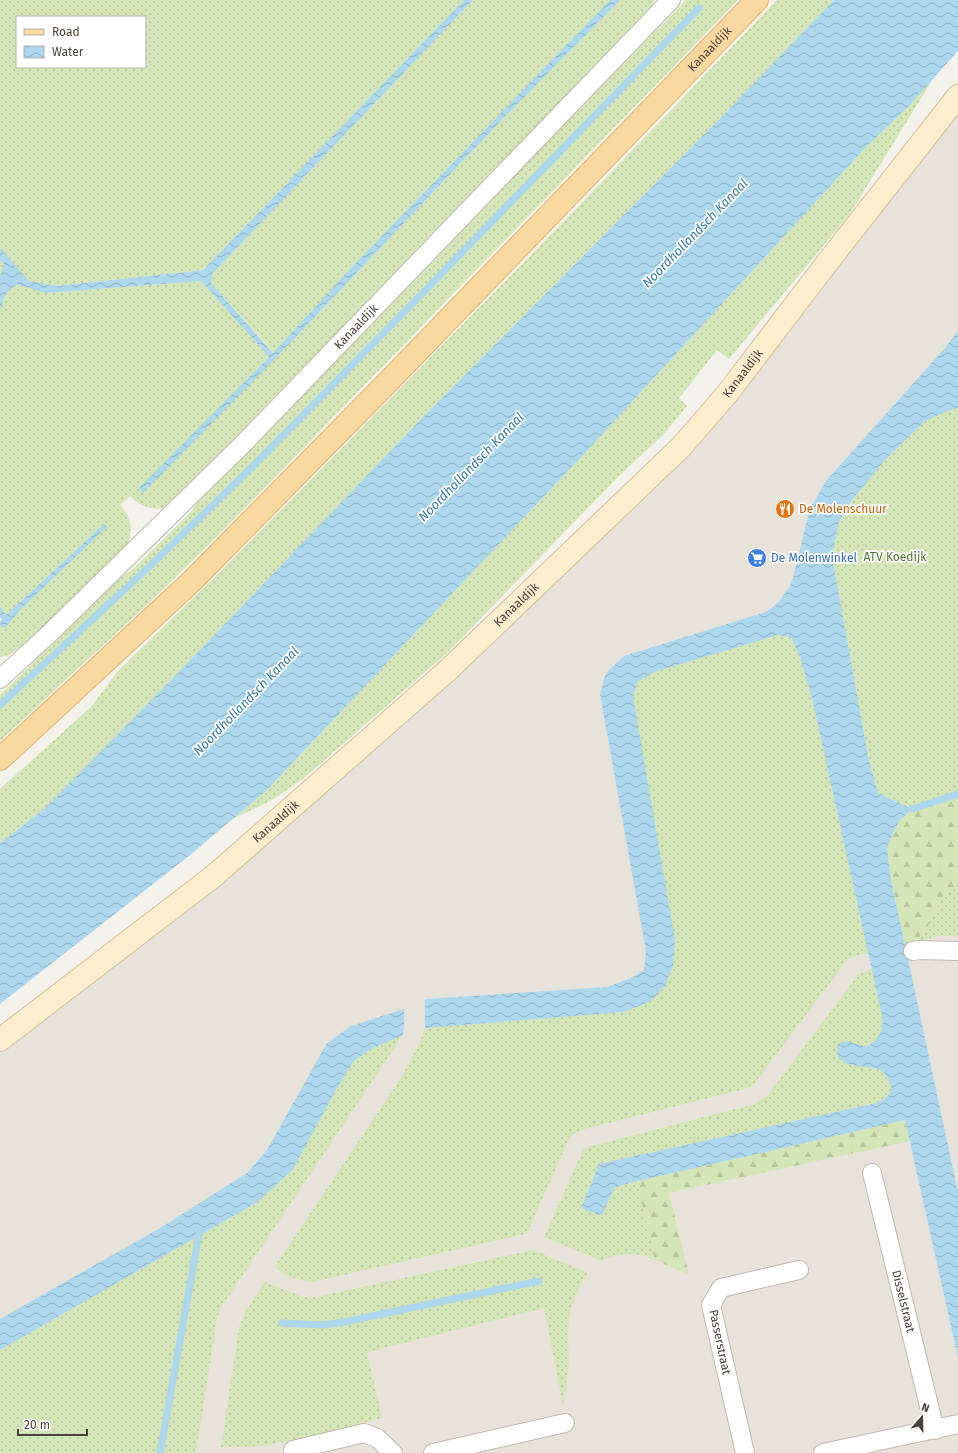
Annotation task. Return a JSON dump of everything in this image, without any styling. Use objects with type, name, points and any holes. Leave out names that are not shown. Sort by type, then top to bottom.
[{"type":"main road","name":"Kanaaldijk","points":[[0,759],[192,581],[392,378],[757,0]]},
{"type":"street","name":"Kanaaldijk","points":[[0,679],[57,627],[242,444],[671,0]]},
{"type":"street","name":"Kanaaldijk","points":[[0,1040],[215,875],[448,670],[681,447],[727,394],[830,259],[958,96]]},
{"type":"street","points":[[913,951],[958,951]]},
{"type":"street","name":"Disselstraat","points":[[872,1172],[935,1430]]},
{"type":"street","name":"Passerstraat","points":[[745,1453],[711,1305],[721,1288],[800,1270]]},
{"type":"street","points":[[434,1453],[565,1424]]},
{"type":"street","points":[[823,1453],[879,1447],[958,1424]]},
{"type":"street","points":[[293,1450],[364,1433],[377,1438],[393,1453]]},
{"type":"shaded area","points":[[958,101],[958,1453],[0,1453],[0,1038],[364,736],[696,418]]},
{"type":"green space","points":[[0,0],[464,0],[203,270],[57,286],[30,282],[45,293],[201,281],[269,357],[139,489],[276,358],[495,127],[620,0],[654,0],[653,5],[636,25],[176,500],[166,507],[157,509],[142,505],[130,496],[120,505],[127,515],[131,530],[127,547],[29,642],[7,656],[0,657],[0,625],[5,628],[20,610],[104,524],[6,615],[0,607]]},
{"type":"green space","points":[[473,0],[610,0],[349,270],[274,353],[211,283],[213,273]]},
{"type":"green space","points":[[686,0],[738,0],[220,534],[152,600],[0,741],[0,695],[35,661],[41,652],[120,578],[132,570],[192,511],[197,502],[300,399],[418,273],[646,36],[659,28]]},
{"type":"green space","points":[[777,0],[834,0],[730,108],[421,419],[175,676],[44,809],[0,843],[0,789],[92,706],[117,672],[217,575],[577,208]]},
{"type":"green space","points":[[936,74],[849,215],[729,359],[717,350],[679,398],[687,406],[664,434],[617,478],[447,653],[304,778],[272,800],[233,819],[266,791],[584,454],[868,145],[909,106]]},
{"type":"green space","name":"ATV Koedijk","points":[[958,408],[958,794],[912,809],[878,793],[869,761],[832,556],[839,522],[849,504],[883,462],[925,421],[947,411]]},
{"type":"green space","points":[[778,635],[791,637],[800,657],[812,698],[868,953],[851,957],[845,963],[755,1083],[748,1088],[585,1129],[573,1134],[569,1139],[528,1231],[525,1234],[312,1282],[292,1277],[278,1270],[275,1266],[402,1076],[421,1040],[425,1028],[624,1012],[651,1001],[633,696],[638,680],[657,671]]},
{"type":"green space","points":[[958,794],[958,883],[941,900],[923,933],[913,942],[905,945],[891,880],[887,847],[899,821],[912,809]]},
{"type":"green space","points":[[958,883],[958,936],[939,936],[905,945],[913,942],[923,933],[941,900]]},
{"type":"green space","points":[[872,969],[882,1012],[880,1034],[875,1042],[867,1046],[846,1041],[841,1060],[851,1065],[870,1067],[882,1071],[887,1076],[891,1085],[891,1091],[887,1097],[877,1103],[599,1164],[582,1206],[583,1209],[600,1215],[603,1214],[614,1188],[637,1181],[655,1260],[636,1254],[629,1254],[615,1256],[602,1261],[544,1237],[584,1148],[755,1104],[767,1096],[858,975]]},
{"type":"green space","points":[[403,1035],[220,1309],[217,1319],[196,1453],[0,1453],[0,1350],[256,1203],[336,1090],[353,1062],[369,1050]]},
{"type":"green space","points":[[905,1120],[910,1141],[669,1193],[689,1275],[655,1260],[637,1181]]},
{"type":"green space","points":[[533,1250],[586,1272],[587,1274],[579,1287],[570,1311],[568,1330],[569,1366],[563,1406],[544,1308],[367,1352],[382,1418],[282,1443],[261,1446],[221,1447],[239,1327],[245,1312],[265,1282],[303,1297],[316,1297]]},
{"type":"water","points":[[464,0],[473,0],[213,273],[211,283],[273,353],[349,270],[610,0],[620,0],[495,127],[276,358],[143,493],[139,488],[269,357],[201,281],[45,293],[17,284],[5,294],[0,311],[0,276],[4,264],[0,260],[0,248],[29,281],[57,286],[203,270]]},
{"type":"water","name":"Noordhollandsch Kanaal","points":[[834,0],[958,0],[958,51],[909,106],[868,145],[584,454],[266,791],[190,855],[0,1004],[0,843],[44,809],[175,676],[421,419],[730,108]]},
{"type":"water","points":[[958,331],[958,408],[947,411],[925,421],[883,462],[849,504],[839,522],[832,556],[869,761],[878,793],[912,809],[899,821],[887,847],[891,880],[958,1192],[958,1358],[905,1120],[629,1183],[614,1188],[603,1214],[600,1215],[583,1209],[582,1206],[599,1164],[877,1103],[887,1097],[891,1091],[890,1082],[882,1071],[874,1068],[845,1063],[840,1059],[837,1053],[838,1045],[841,1042],[848,1041],[865,1046],[874,1042],[879,1036],[881,1030],[882,1016],[812,698],[800,657],[791,637],[778,635],[657,671],[638,681],[633,696],[675,940],[673,966],[665,986],[651,1001],[624,1012],[425,1028],[425,999],[607,987],[631,978],[644,970],[646,951],[600,694],[606,673],[624,656],[766,612],[779,602],[791,584],[809,511],[825,482],[945,348]]},
{"type":"water","points":[[104,524],[107,527],[20,610],[5,628],[1,626],[0,622],[2,620],[0,617],[0,607],[6,615]]},
{"type":"water","points":[[404,1009],[403,1035],[369,1050],[353,1062],[293,1169],[256,1203],[0,1350],[0,1319],[160,1228],[247,1173],[267,1150],[327,1043],[351,1026]]},
{"type":"waterway","points":[[0,705],[152,564],[255,464],[699,8]]},
{"type":"waterway","points":[[912,809],[958,794]]},
{"type":"waterway","points":[[160,1453],[199,1234]]},
{"type":"waterway","points":[[282,1323],[322,1325],[344,1322],[539,1281]]},
{"type":"place","name":"De Molenschuur","points":[[785,509]]},
{"type":"place","name":"De Molenwinkel","points":[[757,558]]}]
